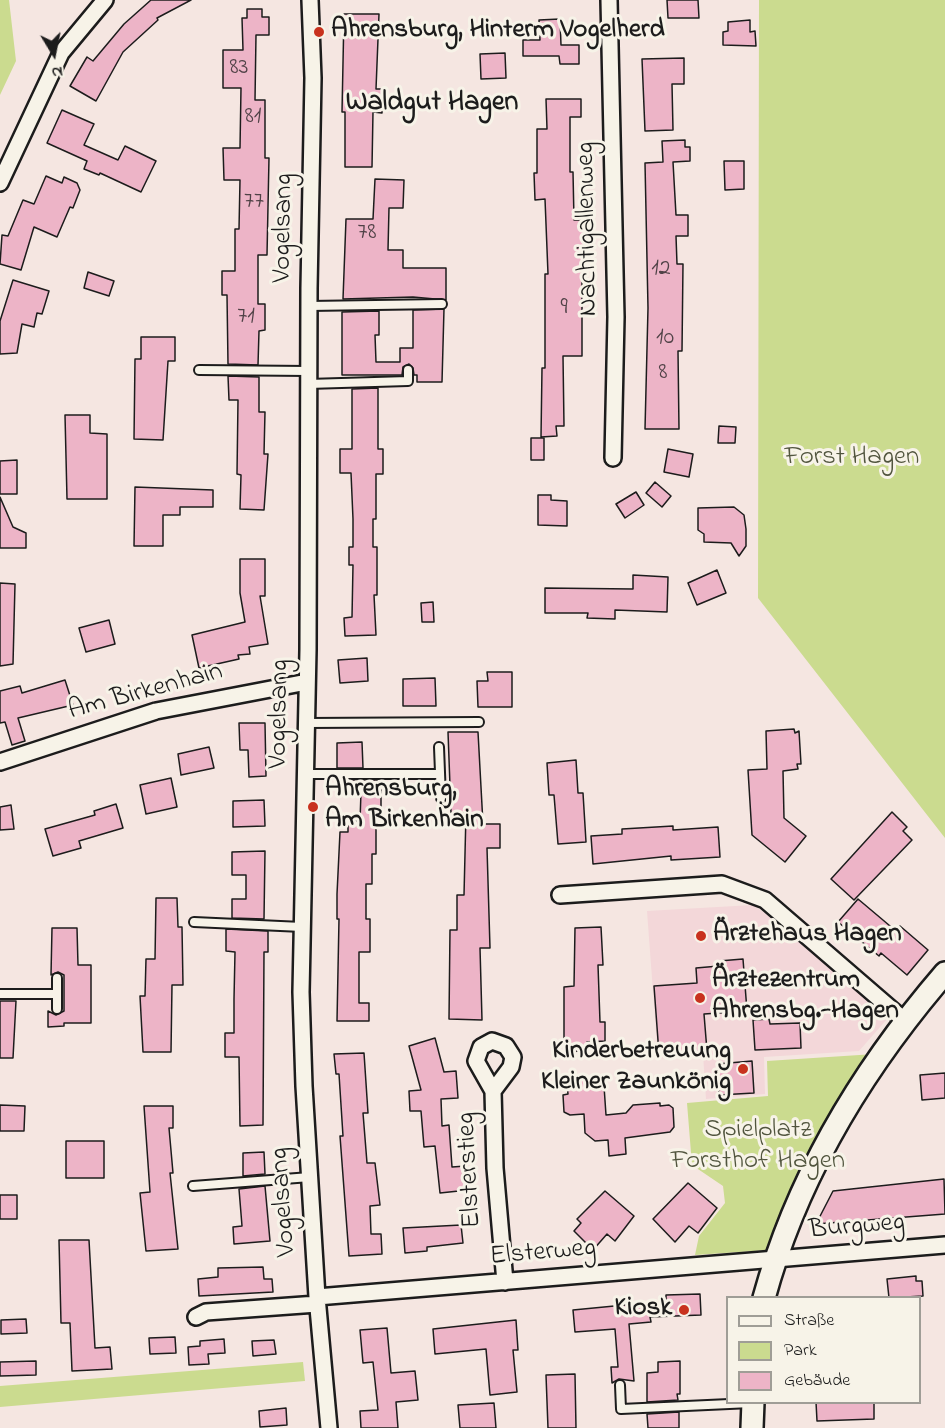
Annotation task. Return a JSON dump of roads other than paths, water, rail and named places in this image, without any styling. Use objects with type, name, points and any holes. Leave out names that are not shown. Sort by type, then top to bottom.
[{"type":"street","points":[[0,183],[61,53],[105,0]]},
{"type":"street","name":"Vogelsang","points":[[310,0],[313,78],[308,377],[307,723],[302,927],[304,1086],[317,1300],[329,1428]]},
{"type":"street","name":"Nachtigallenweg","points":[[609,0],[616,317],[613,458]]},
{"type":"street","name":"Am Birkenhain","points":[[0,762],[156,711],[307,681]]},
{"type":"street","points":[[560,895],[722,884],[765,900],[904,1020]]},
{"type":"street","points":[[765,1296],[774,1261],[795,1204],[828,1141],[904,1020],[945,973]]},
{"type":"street","name":"Elsterstieg","points":[[493,1091],[494,1152],[505,1282]]},
{"type":"street","name":"Burgweg","points":[[774,1261],[945,1245]]},
{"type":"street","name":"Elsterweg","points":[[196,1317],[207,1312],[317,1300],[505,1282],[774,1261]]},
{"type":"street","points":[[752,1428],[753,1404]]},
{"type":"lane","points":[[309,306],[442,304]]},
{"type":"lane","points":[[199,369],[408,381],[408,370]]},
{"type":"lane","points":[[307,723],[479,722]]},
{"type":"lane","points":[[440,747],[441,798]]},
{"type":"lane","points":[[305,774],[440,774]]},
{"type":"lane","points":[[194,922],[302,927]]},
{"type":"lane","points":[[57,978],[57,1009]]},
{"type":"lane","points":[[0,994],[57,994]]},
{"type":"lane","points":[[193,1186],[310,1177]]},
{"type":"lane","points":[[620,1385],[621,1409],[731,1404]]},
{"type":"place","name":"Ahrensburg, Hinterm Vogelherd","points":[[319,32]]},
{"type":"place","name":"Ahrensburg, Am Birkenhain","points":[[313,807]]},
{"type":"place","name":"Ärztehaus Hagen","points":[[701,936]]},
{"type":"place","name":"Ärztezentrum Ahrensbg.-Hagen","points":[[700,998]]},
{"type":"place","name":"Kinderbetreuung Kleiner Zaunkönig","points":[[743,1069]]},
{"type":"place","name":"Kiosk","points":[[684,1310]]},
{"type":"district","name":"Waldgut Hagen","points":[[432,104]]},
{"type":"park label","name":"Forst Hagen","points":[[852,459]]},
{"type":"park label","name":"Spielplatz Forsthof Hagen","points":[[758,1148]]}]
